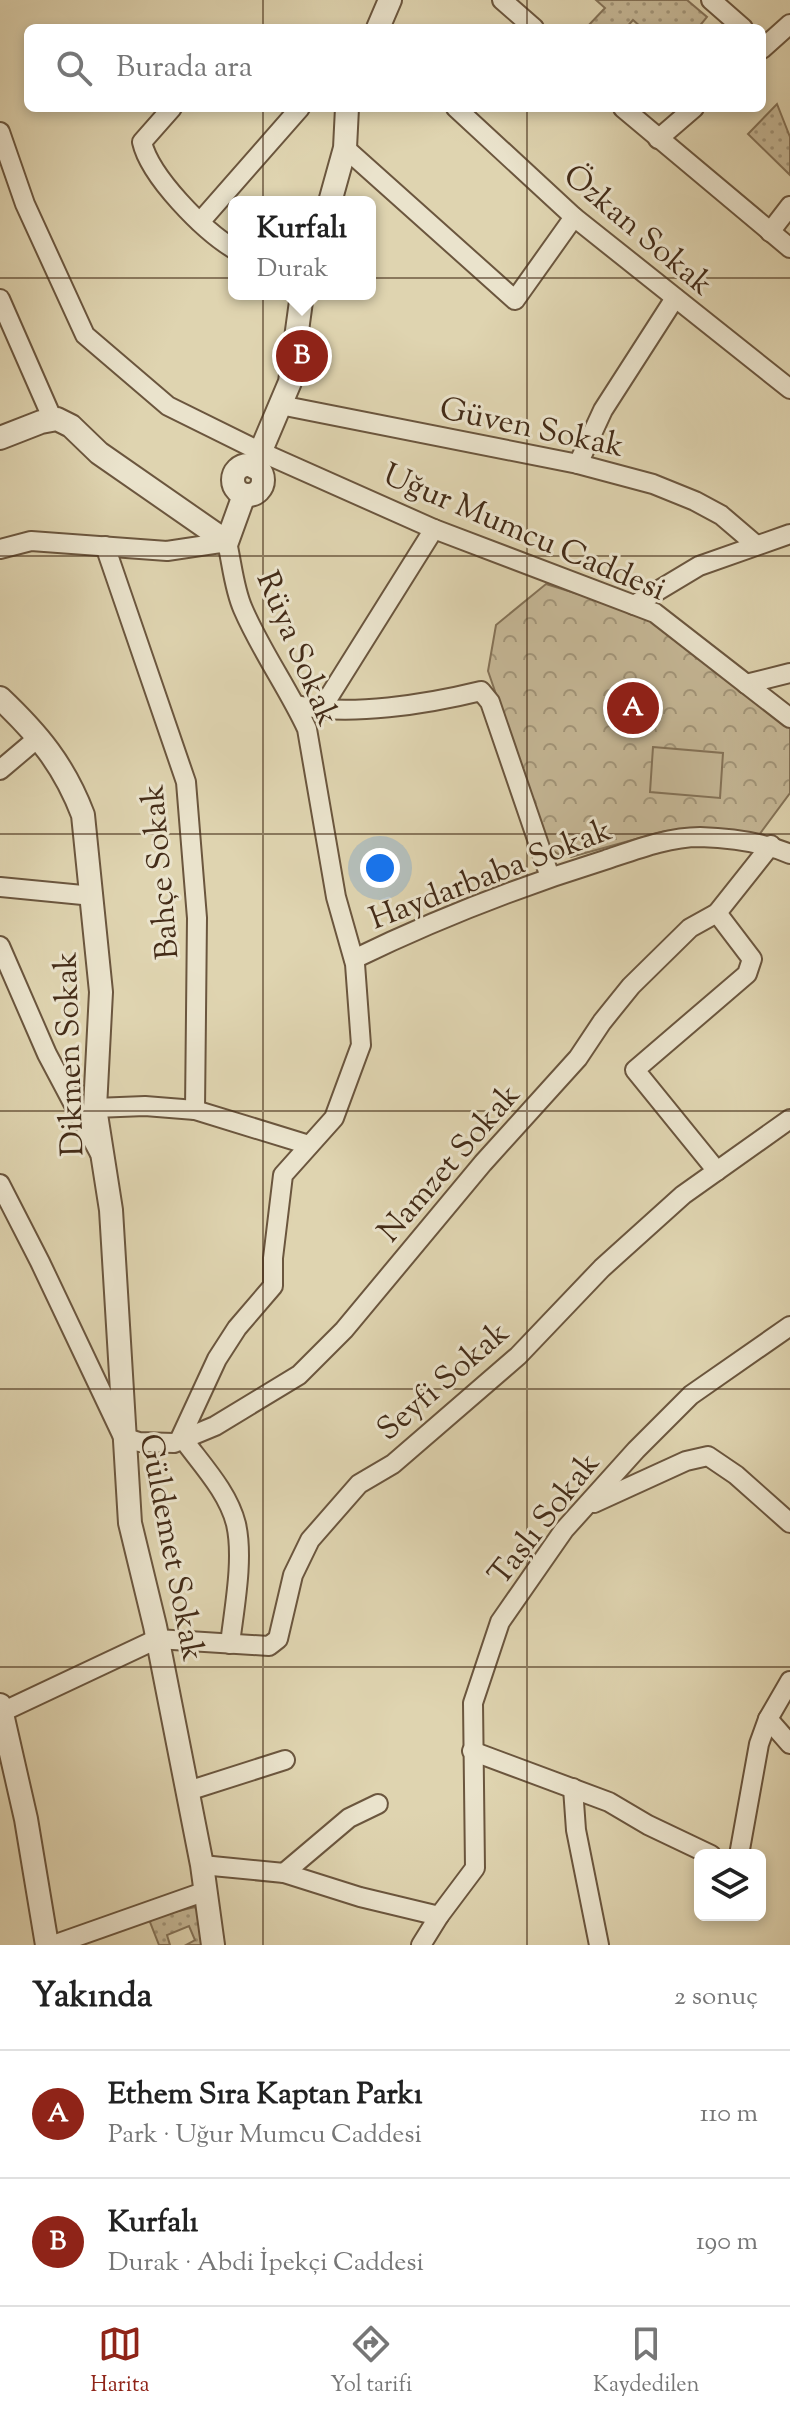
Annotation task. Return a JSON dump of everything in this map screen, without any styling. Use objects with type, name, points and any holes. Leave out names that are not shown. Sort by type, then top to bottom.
[{"type":"street","points":[[380,24],[390,0]]},
{"type":"street","points":[[502,0],[529,24]]},
{"type":"street","points":[[711,0],[738,24]]},
{"type":"street","points":[[766,44],[790,24]]},
{"type":"street","points":[[168,112],[142,142],[145,155],[155,172],[200,222],[228,245]]},
{"type":"street","points":[[200,222],[296,112]]},
{"type":"street","points":[[332,196],[345,148],[347,112]]},
{"type":"street","name":"Özkan Sokak","points":[[460,112],[574,217],[790,389]]},
{"type":"street","points":[[628,112],[790,248]]},
{"type":"street","points":[[658,139],[689,112]]},
{"type":"street","name":"Uğur Mumcu Caddesi","points":[[0,132],[25,204],[85,335],[168,406],[257,459],[655,613],[790,718]]},
{"type":"street","points":[[345,148],[515,300],[574,217]]},
{"type":"street","points":[[770,232],[790,206]]},
{"type":"street","points":[[578,464],[603,410],[675,298]]},
{"type":"street","points":[[0,299],[53,420]]},
{"type":"street","points":[[227,542],[244,495],[234,485],[234,475],[240,467],[257,459],[290,382],[301,300]]},
{"type":"street","name":"Güven Sokak","points":[[280,405],[578,464],[653,484],[721,515],[755,544]]},
{"type":"street","points":[[0,438],[53,420],[71,426],[99,453],[227,542]]},
{"type":"street","points":[[320,711],[434,529]]},
{"type":"street","points":[[634,605],[699,566],[790,534]]},
{"type":"street","points":[[0,549],[31,541],[167,551],[227,542]]},
{"type":"street","name":"Rüya Sokak","points":[[181,1440],[217,1359],[237,1328],[273,1286],[273,1258],[283,1175],[334,1118],[361,1045],[354,959],[336,897],[307,729],[296,705],[271,668],[241,605],[227,542]]},
{"type":"street","name":"Bahçe Sokak","points":[[105,546],[186,782],[197,918],[195,1110]]},
{"type":"street","points":[[746,684],[790,673]]},
{"type":"street","points":[[296,705],[320,711],[405,705],[481,691],[490,702],[550,877]]},
{"type":"street","name":"Dikmen Sokak","points":[[0,698],[52,753],[75,792],[83,815],[101,992],[95,1108],[111,1210],[123,1437]]},
{"type":"street","points":[[0,770],[39,737]]},
{"type":"street","name":"Haydarbaba Sokak","points":[[354,959],[447,915],[550,877],[659,843],[699,837],[771,845],[790,854]]},
{"type":"street","name":"Namzet Sokak","points":[[123,1437],[139,1442],[181,1440],[215,1426],[299,1375],[344,1330],[483,1163],[578,1058],[631,986],[690,928],[717,913],[771,845]]},
{"type":"street","points":[[0,887],[93,896]]},
{"type":"street","points":[[717,913],[752,959],[747,974],[635,1070],[717,1171]]},
{"type":"street","points":[[0,946],[47,1054],[102,1159]]},
{"type":"street","points":[[95,1108],[145,1106],[195,1110],[309,1145]]},
{"type":"street","name":"Seyfi Sokak","points":[[157,1639],[269,1646],[278,1639],[293,1575],[310,1540],[359,1484],[393,1464],[518,1356],[602,1268],[683,1195],[790,1119]]},
{"type":"street","name":"Güldemet Sokak","points":[[0,1184],[123,1437],[130,1523],[188,1791],[213,1945]]},
{"type":"street","name":"Taşlı Sokak","points":[[421,1945],[475,1868],[473,1703],[500,1622],[564,1530],[636,1450],[691,1395],[790,1326]]},
{"type":"street","points":[[181,1440],[222,1492],[236,1525],[236,1580],[230,1644]]},
{"type":"street","points":[[586,1507],[686,1461],[708,1456],[772,1505],[790,1523]]},
{"type":"street","points":[[772,1505],[790,1497]]},
{"type":"street","points":[[47,1945],[26,1819],[1,1709],[157,1639]]},
{"type":"street","points":[[740,1849],[755,1758],[768,1719],[790,1681]]},
{"type":"street","points":[[768,1719],[790,1744]]},
{"type":"street","points":[[472,1751],[609,1802],[698,1849]]},
{"type":"street","points":[[188,1791],[285,1760]]},
{"type":"street","points":[[573,1788],[576,1830],[599,1945]]},
{"type":"street","points":[[284,1873],[349,1818],[378,1804]]},
{"type":"street","points":[[202,1865],[284,1873],[360,1897],[439,1916]]},
{"type":"street","points":[[53,1945],[206,1891]]},
{"type":"green space","points":[[596,0],[687,0],[707,17],[701,24],[638,24],[633,20],[630,24],[590,24],[605,8]]},
{"type":"green space","points":[[777,104],[790,137],[790,175],[748,134]]},
{"type":"green space","points":[[546,584],[655,618],[790,728],[790,793],[759,835],[698,830],[665,831],[571,857],[549,848],[488,671],[496,625]]},
{"type":"green space","points":[[653,747],[723,753],[720,798],[650,792]]},
{"type":"green space","points":[[201,1908],[207,1945],[186,1945],[195,1940],[189,1926],[167,1935],[170,1945],[159,1945],[150,1922],[153,1917]]},
{"type":"place","name":"Kurfalı","points":[[302,356]]},
{"type":"place","name":"Ethem Sıra Kaptan Parkı","points":[[633,708]]}]
